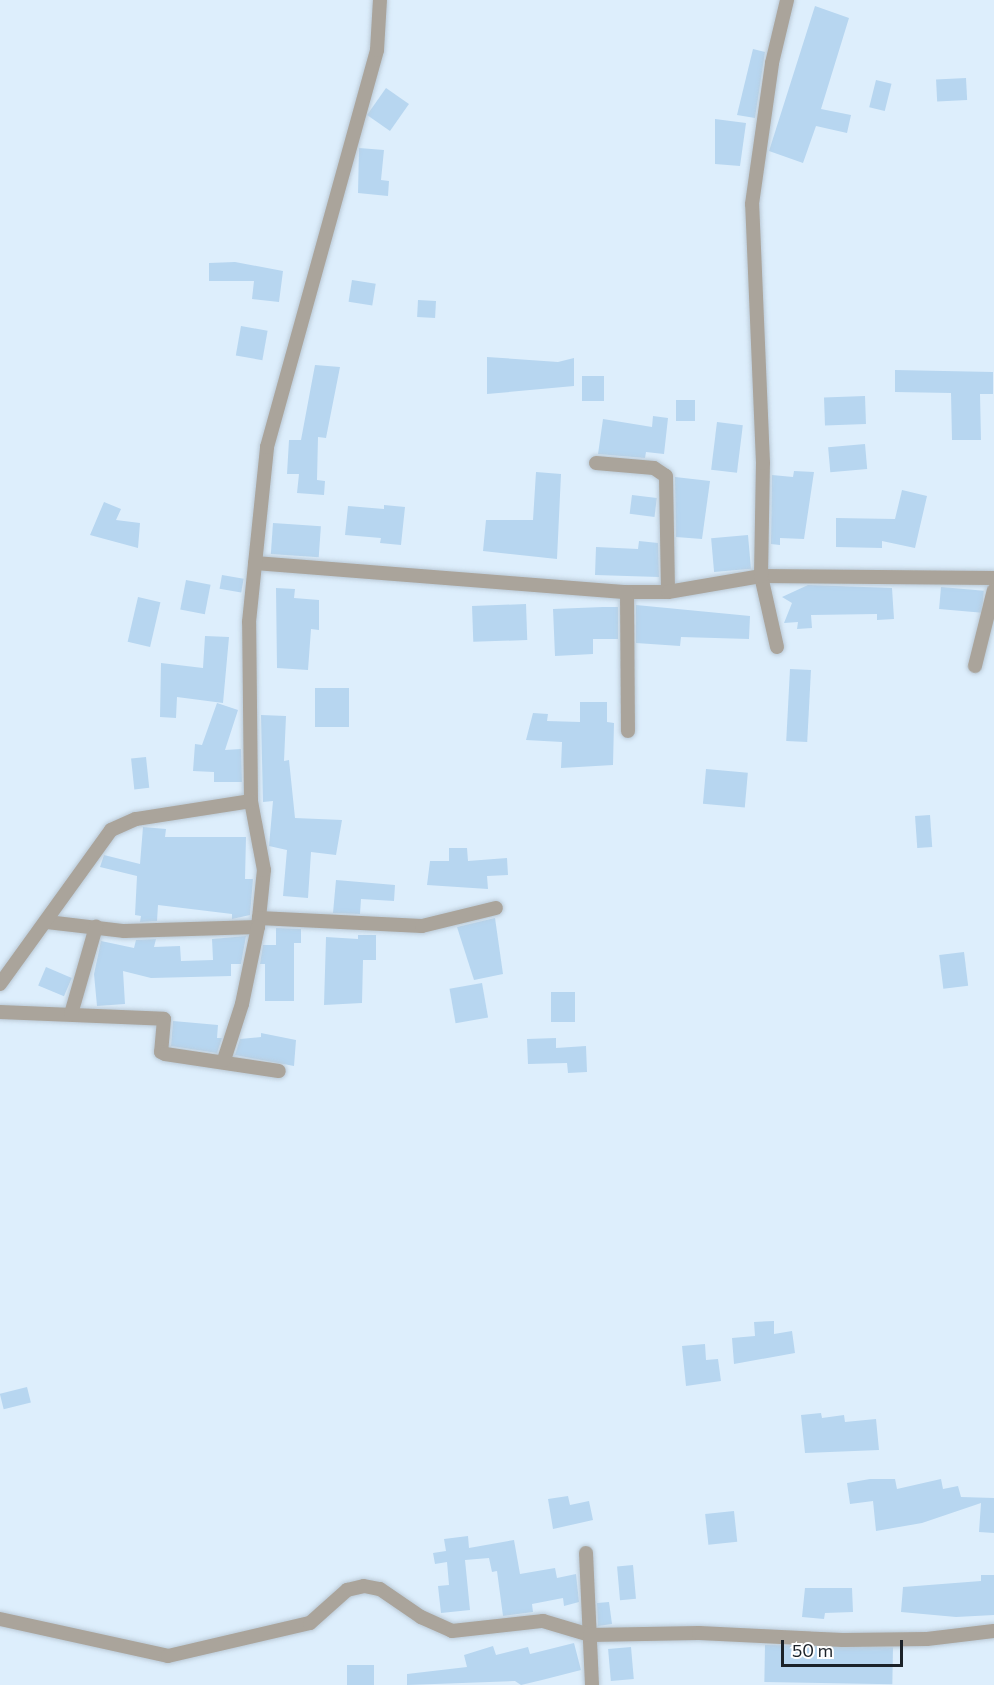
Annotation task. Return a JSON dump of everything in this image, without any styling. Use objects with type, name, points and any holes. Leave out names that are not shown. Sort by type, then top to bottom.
[{"type":"street","points":[[224,1060],[242,1004],[259,923],[264,870],[251,801],[249,622],[267,447],[374,59],[380,0]]},
{"type":"street","points":[[777,647],[761,576],[764,463],[752,204],[771,63],[787,0]]},
{"type":"street","points":[[596,463],[654,468],[666,476],[668,592]]},
{"type":"street","points":[[255,563],[627,592],[668,592],[761,576],[994,578]]},
{"type":"street","points":[[975,666],[994,590]]},
{"type":"street","points":[[627,592],[628,731]]},
{"type":"street","points":[[0,984],[47,922],[98,846],[123,823],[251,801]]},
{"type":"street","points":[[47,922],[181,931],[259,923],[422,926],[496,908]]},
{"type":"street","points":[[71,1014],[96,927]]},
{"type":"street","points":[[0,1012],[164,1019],[161,1052],[165,1054],[224,1060],[279,1071]]},
{"type":"street","points":[[586,1553],[592,1685]]},
{"type":"street","points":[[0,1619],[168,1656],[310,1623],[347,1590],[370,1586],[445,1630],[543,1621],[590,1635],[699,1632],[843,1640],[927,1639],[994,1631]]},
{"type":"building","points":[[815,6],[849,18],[821,109],[851,115],[847,133],[816,126],[803,163],[769,151]]},
{"type":"building","points":[[753,49],[765,52],[755,118],[737,115]]},
{"type":"building","points":[[966,78],[967,100],[937,102],[936,80]]},
{"type":"building","points":[[876,80],[892,84],[885,111],[869,107]]},
{"type":"building","points":[[386,88],[409,104],[390,131],[367,115]]},
{"type":"building","points":[[715,119],[746,123],[740,166],[715,164]]},
{"type":"building","points":[[359,148],[384,150],[381,180],[389,181],[388,196],[358,193]]},
{"type":"building","points":[[235,262],[283,271],[279,302],[252,299],[254,281],[209,281],[209,263]]},
{"type":"building","points":[[352,280],[376,284],[372,305],[349,302]]},
{"type":"building","points":[[418,300],[436,301],[435,318],[417,317]]},
{"type":"building","points":[[241,326],[268,331],[262,360],[236,356]]},
{"type":"building","points":[[487,357],[558,362],[574,358],[574,386],[487,394]]},
{"type":"building","points":[[315,365],[340,367],[326,438],[318,437],[317,480],[325,481],[324,495],[297,493],[299,474],[287,474],[289,440],[301,440]]},
{"type":"building","points":[[895,370],[993,372],[993,394],[980,394],[981,440],[952,440],[951,393],[895,392]]},
{"type":"building","points":[[582,376],[604,376],[604,401],[582,401]]},
{"type":"building","points":[[865,396],[866,424],[825,425],[824,397]]},
{"type":"building","points":[[676,400],[695,400],[695,421],[676,421]]},
{"type":"building","points":[[653,416],[668,418],[664,454],[646,452],[645,458],[598,454],[603,419],[652,427]]},
{"type":"building","points":[[717,422],[743,425],[737,473],[711,470]]},
{"type":"building","points":[[865,444],[867,469],[830,472],[828,447]]},
{"type":"building","points":[[794,471],[814,472],[804,539],[780,538],[780,545],[771,544],[772,475],[793,477]]},
{"type":"building","points":[[536,472],[561,474],[557,559],[483,551],[486,520],[533,520]]},
{"type":"building","points":[[675,477],[710,481],[702,539],[676,537]]},
{"type":"building","points":[[902,490],[927,496],[915,548],[882,541],[882,548],[836,547],[836,518],[895,519]]},
{"type":"building","points":[[632,495],[657,498],[654,517],[630,514]]},
{"type":"building","points":[[104,502],[121,509],[116,520],[140,523],[138,548],[90,535]]},
{"type":"building","points":[[384,505],[405,507],[401,545],[380,543],[381,538],[345,535],[348,506],[384,509]]},
{"type":"building","points":[[273,523],[321,526],[319,557],[271,554]]},
{"type":"building","points":[[748,535],[751,569],[714,572],[711,538]]},
{"type":"building","points":[[639,541],[658,543],[659,577],[595,575],[596,547],[638,549]]},
{"type":"building","points":[[222,575],[244,579],[241,593],[220,589]]},
{"type":"building","points":[[186,580],[211,585],[205,614],[180,609]]},
{"type":"building","points":[[808,585],[892,588],[894,619],[877,620],[877,614],[811,615],[812,628],[797,629],[798,622],[784,623],[792,603],[782,597]]},
{"type":"building","points":[[941,587],[984,591],[982,613],[939,609]]},
{"type":"building","points":[[276,588],[295,589],[294,598],[319,600],[319,630],[311,629],[308,670],[277,668]]},
{"type":"building","points":[[138,597],[160,602],[150,647],[128,642]]},
{"type":"building","points":[[526,604],[527,640],[473,642],[472,606]]},
{"type":"building","points":[[636,605],[750,616],[749,639],[681,637],[680,646],[636,643]]},
{"type":"building","points":[[618,607],[618,639],[593,639],[593,654],[555,656],[553,609]]},
{"type":"building","points":[[205,636],[229,637],[223,703],[177,697],[176,718],[160,717],[161,663],[203,668]]},
{"type":"building","points":[[790,669],[811,670],[807,742],[786,741]]},
{"type":"building","points":[[315,688],[349,688],[349,727],[315,727]]},
{"type":"building","points":[[580,702],[607,702],[607,722],[614,723],[613,765],[561,768],[562,742],[526,740],[533,713],[548,714],[547,721],[580,722]]},
{"type":"building","points":[[217,703],[238,710],[225,750],[241,749],[242,782],[214,782],[214,772],[193,771],[195,744],[202,745]]},
{"type":"building","points":[[261,715],[286,716],[284,761],[289,760],[295,818],[342,820],[336,855],[311,852],[308,898],[283,896],[287,850],[269,846],[273,801],[263,802]]},
{"type":"building","points":[[146,757],[149,788],[134,789],[131,759]]},
{"type":"building","points":[[706,769],[748,773],[745,808],[703,804]]},
{"type":"building","points":[[930,815],[932,847],[917,848],[915,816]]},
{"type":"building","points":[[143,827],[166,829],[165,837],[246,837],[245,879],[253,879],[250,915],[232,919],[232,914],[158,905],[157,921],[140,922],[141,916],[135,915],[137,876],[100,867],[104,855],[140,864]]},
{"type":"building","points":[[449,848],[467,848],[468,861],[507,858],[508,875],[487,876],[488,889],[427,885],[430,861],[449,861]]},
{"type":"building","points":[[336,880],[395,885],[394,901],[361,899],[360,914],[333,913]]},
{"type":"building","points":[[495,918],[503,974],[474,980],[457,927]]},
{"type":"building","points":[[276,928],[301,929],[301,943],[294,943],[294,1001],[265,1001],[265,964],[260,964],[263,945],[276,945]]},
{"type":"building","points":[[358,935],[376,935],[376,960],[363,960],[362,1003],[324,1005],[326,937],[358,939]]},
{"type":"building","points":[[246,936],[241,964],[231,964],[231,976],[151,978],[123,971],[125,1004],[97,1006],[94,974],[101,941],[134,948],[136,940],[156,939],[154,947],[180,946],[181,961],[213,960],[212,939]]},
{"type":"building","points":[[964,952],[968,986],[943,989],[939,955]]},
{"type":"building","points":[[46,967],[72,978],[64,996],[38,985]]},
{"type":"building","points":[[482,983],[488,1017],[456,1023],[450,989]]},
{"type":"building","points":[[551,992],[575,992],[575,1022],[551,1022]]},
{"type":"building","points":[[173,1021],[218,1025],[217,1038],[222,1038],[217,1053],[171,1046]]},
{"type":"building","points":[[261,1033],[296,1040],[294,1066],[235,1055],[240,1039],[261,1037]]},
{"type":"building","points":[[556,1038],[556,1048],[586,1046],[587,1072],[568,1073],[567,1063],[528,1064],[527,1039]]},
{"type":"building","points":[[774,1321],[774,1334],[792,1331],[795,1353],[734,1364],[732,1338],[755,1336],[754,1322]]},
{"type":"building","points":[[705,1344],[706,1360],[718,1359],[721,1381],[686,1386],[682,1346]]},
{"type":"building","points":[[27,1387],[31,1403],[4,1409],[0,1394]]},
{"type":"building","points":[[821,1413],[822,1418],[844,1415],[845,1422],[876,1419],[879,1450],[805,1453],[801,1415]]},
{"type":"building","points":[[870,1479],[895,1479],[897,1489],[941,1479],[943,1489],[958,1486],[961,1497],[994,1498],[994,1533],[979,1532],[981,1503],[922,1523],[876,1531],[873,1501],[850,1504],[847,1483]]},
{"type":"building","points":[[568,1496],[570,1505],[589,1501],[593,1520],[553,1529],[548,1499]]},
{"type":"building","points":[[734,1511],[737,1542],[708,1545],[705,1514]]},
{"type":"building","points":[[468,1536],[469,1548],[514,1540],[520,1574],[555,1568],[557,1578],[576,1574],[579,1602],[564,1606],[563,1598],[532,1604],[533,1612],[503,1616],[497,1571],[492,1572],[489,1558],[465,1560],[470,1610],[441,1613],[438,1586],[449,1585],[447,1562],[435,1564],[433,1553],[446,1551],[444,1539]]},
{"type":"building","points":[[633,1565],[636,1599],[620,1600],[617,1566]]},
{"type":"building","points":[[981,1575],[994,1575],[994,1615],[956,1617],[901,1612],[903,1587],[981,1581]]},
{"type":"building","points":[[805,1588],[852,1588],[853,1612],[825,1613],[824,1619],[802,1617]]},
{"type":"building","points":[[609,1602],[612,1624],[598,1626],[597,1603]]},
{"type":"building","points":[[574,1643],[581,1670],[542,1680],[521,1685],[515,1681],[407,1685],[407,1674],[467,1667],[464,1655],[493,1646],[496,1655],[528,1647],[530,1654]]},
{"type":"building","points":[[765,1645],[893,1647],[892,1684],[764,1682]]},
{"type":"building","points":[[631,1647],[634,1679],[611,1681],[608,1649]]},
{"type":"building","points":[[347,1665],[374,1665],[374,1685],[347,1685]]}]
